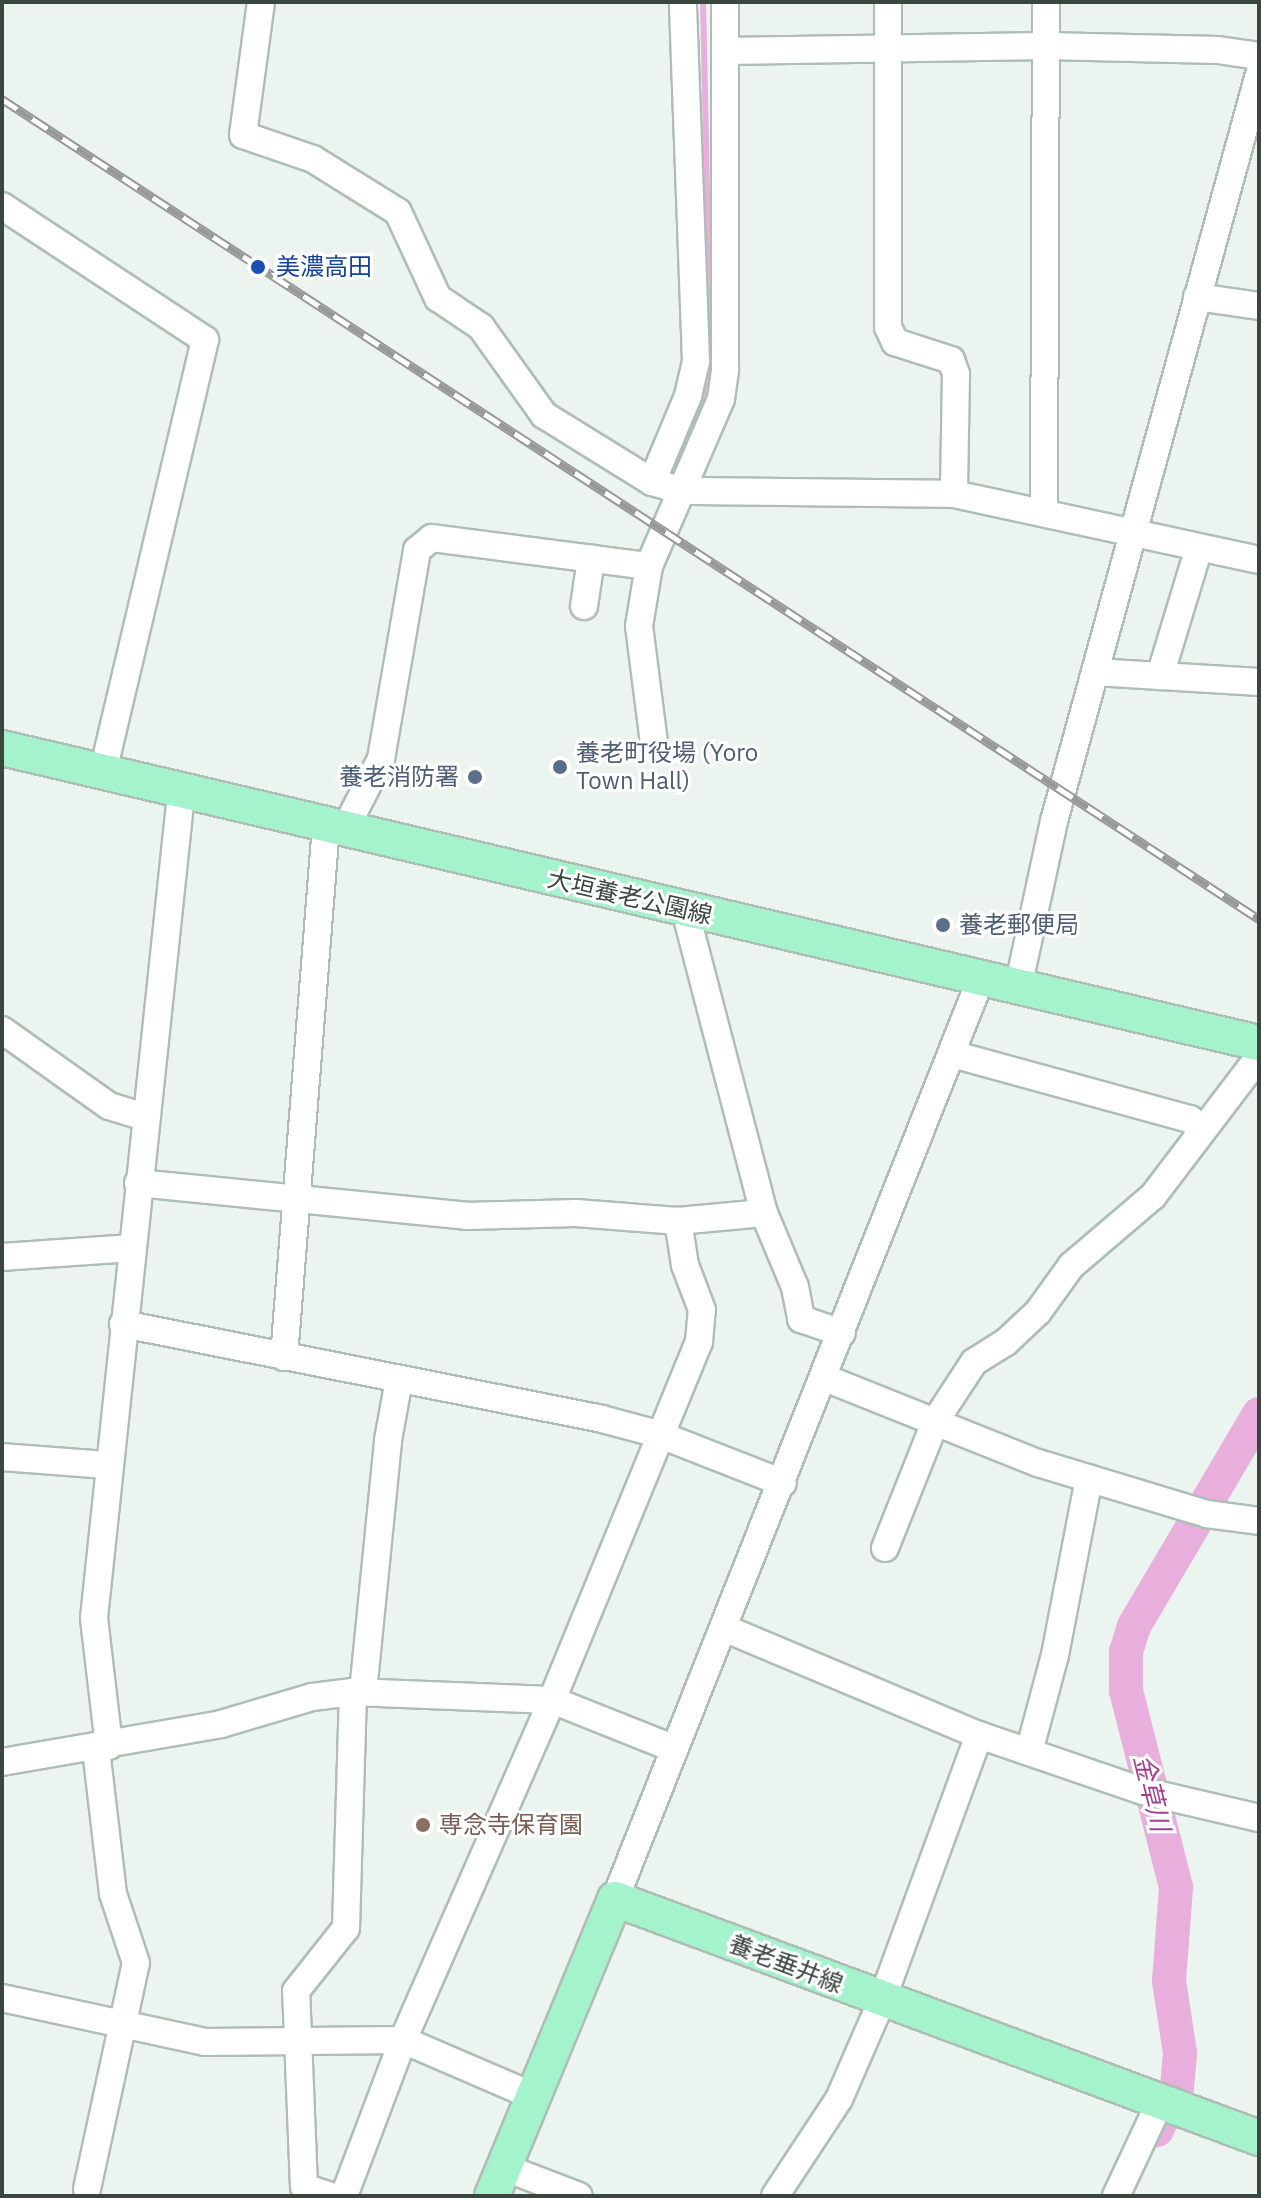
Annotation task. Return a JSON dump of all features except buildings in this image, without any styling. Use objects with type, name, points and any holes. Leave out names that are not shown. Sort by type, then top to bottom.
[{"type":"main road","name":"大垣養老公園線","points":[[2,748],[181,794],[1019,983],[1259,1043]]},
{"type":"main road","name":"養老垂井線","points":[[615,1899],[1259,2138]]},
{"type":"main road","points":[[498,2181],[615,1899]]},
{"type":"street","points":[[261,2],[243,135],[313,159],[398,212],[438,298],[481,327],[544,415],[652,482],[683,491],[954,494],[1259,560]]},
{"type":"street","points":[[652,482],[688,396],[696,361],[683,2]]},
{"type":"street","points":[[654,743],[639,626],[649,566],[721,399],[725,369],[725,2]]},
{"type":"street","points":[[888,2],[888,327],[895,342],[951,360],[956,374],[954,494]]},
{"type":"street","points":[[1044,513],[1046,2]]},
{"type":"street","points":[[726,51],[1046,46],[1218,50],[1259,56]]},
{"type":"street","points":[[1019,983],[1054,821],[1259,74]]},
{"type":"street","points":[[2,206],[205,340],[103,773]]},
{"type":"street","points":[[1197,297],[1259,306]]},
{"type":"street","points":[[284,1357],[296,1199],[335,827],[381,759],[417,550],[432,538],[649,566]]},
{"type":"street","points":[[1160,676],[1199,548]]},
{"type":"street","points":[[584,606],[591,559]]},
{"type":"street","points":[[1095,672],[1259,682]]},
{"type":"street","points":[[87,2189],[136,1963],[113,1894],[94,1618],[107,1465],[181,794]]},
{"type":"street","points":[[685,910],[764,1213],[795,1287],[801,1319],[842,1333]]},
{"type":"street","points":[[615,1899],[825,1378],[982,976]]},
{"type":"street","points":[[2,1030],[109,1106],[146,1117]]},
{"type":"street","points":[[952,1054],[1190,1119],[1200,1129]]},
{"type":"street","points":[[885,1548],[936,1420],[974,1362],[1006,1342],[1038,1312],[1071,1266],[1153,1196],[1200,1129],[1259,1057]]},
{"type":"street","points":[[138,1183],[376,1204],[407,1213],[576,1213],[678,1221],[764,1213]]},
{"type":"street","points":[[344,2196],[403,2040],[552,1700],[658,1434],[699,1342],[702,1310],[685,1265],[678,1221]]},
{"type":"street","points":[[2,1257],[130,1248]]},
{"type":"street","points":[[123,1324],[658,1434],[783,1483]]},
{"type":"street","points":[[825,1378],[1089,1478],[1197,1511],[1259,1521]]},
{"type":"street","points":[[331,2196],[304,2187],[296,1991],[346,1928],[358,1692],[388,1440],[399,1380]]},
{"type":"street","points":[[2,1457],[107,1465]]},
{"type":"street","points":[[1029,1752],[1055,1655],[1089,1478]]},
{"type":"street","points":[[724,1628],[979,1735],[1152,1793],[1259,1818]]},
{"type":"street","points":[[2,1762],[85,1745],[103,1747],[358,1692],[552,1700],[675,1749]]},
{"type":"street","points":[[775,2196],[839,2099],[882,2000],[979,1735]]},
{"type":"street","points":[[2,1998],[205,2042],[403,2040],[533,2096]]},
{"type":"street","points":[[1116,2196],[1166,2105]]},
{"type":"street","points":[[498,2181],[579,2196]]},
{"type":"waterway","points":[[671,481],[711,381],[703,2]]},
{"type":"waterway","name":"金草川","points":[[1157,2130],[1177,2087],[1180,2053],[1169,1981],[1176,1887],[1126,1691],[1126,1652],[1134,1626],[1259,1414]]},
{"type":"railway","points":[[2,99],[1259,919]]},
{"type":"place","name":"美濃高田","points":[[258,267]]},
{"type":"place","name":"養老町役場 (Yoro Town Hall)","points":[[560,767]]},
{"type":"place","name":"養老消防署","points":[[475,777]]},
{"type":"place","name":"養老郵便局","points":[[943,925]]},
{"type":"place","name":"専念寺保育園","points":[[423,1825]]}]
